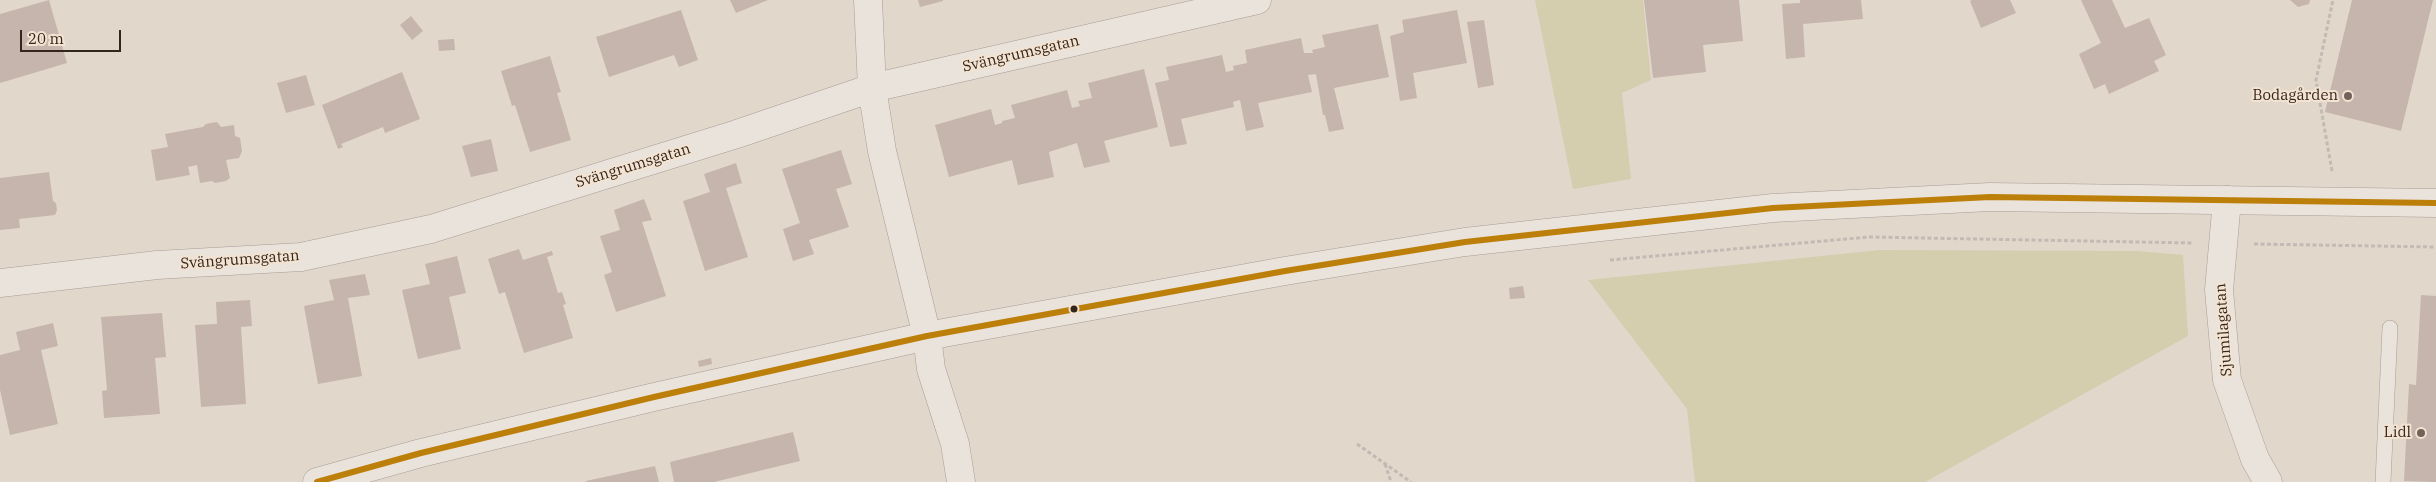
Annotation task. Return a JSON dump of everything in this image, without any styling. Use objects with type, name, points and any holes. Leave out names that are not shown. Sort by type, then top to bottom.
[{"type":"street","points":[[868,0],[872,88],[882,151],[927,336],[930,369],[954,444],[961,482]]},
{"type":"street","name":"Svängrumsgatan","points":[[0,283],[157,265],[301,257],[431,230],[737,134],[872,88],[1257,0]]},
{"type":"street","points":[[318,482],[421,453],[654,396],[927,336],[1365,257],[1625,223],[1773,208],[1990,197],[2337,200],[2436,203]]},
{"type":"street","name":"Sjumilagatan","points":[[2227,200],[2218,290],[2227,380],[2255,458],[2268,482]]},
{"type":"lane","points":[[2383,482],[2390,328]]},
{"type":"path","points":[[2333,0],[2316,80],[2337,200]]},
{"type":"path","points":[[1606,260],[1869,237],[2436,247]]},
{"type":"path","points":[[1357,444],[1411,482]]},
{"type":"path","points":[[1385,464],[1391,482]]},
{"type":"shaded area","points":[[1535,0],[1643,0],[1651,80],[1622,93],[1631,179],[1573,189]]},
{"type":"shaded area","points":[[1880,250],[2137,251],[2183,255],[2188,336],[1925,482],[1695,482],[1687,409],[1588,280]]},
{"type":"building","points":[[49,0],[67,63],[0,83],[0,14]]},
{"type":"building","points":[[730,0],[768,0],[736,13]]},
{"type":"building","points":[[918,0],[943,0],[943,1],[920,7]]},
{"type":"building","points":[[1644,0],[1739,0],[1743,41],[1703,45],[1706,72],[1653,78]]},
{"type":"building","points":[[1800,0],[1861,0],[1863,19],[1803,24],[1805,57],[1786,59],[1782,4],[1800,3]]},
{"type":"building","points":[[2010,0],[2016,13],[1981,28],[1970,1]]},
{"type":"building","points":[[2081,0],[2112,0],[2125,28],[2149,18],[2166,55],[2154,61],[2159,71],[2109,94],[2105,84],[2094,89],[2079,54],[2101,43]]},
{"type":"building","points":[[2290,0],[2310,0],[2309,4],[2298,7]]},
{"type":"building","points":[[2352,0],[2433,0],[2401,131],[2325,112]]},
{"type":"building","points":[[681,10],[698,60],[679,67],[674,55],[609,77],[596,37]]},
{"type":"building","points":[[1457,10],[1467,63],[1413,73],[1417,98],[1400,101],[1390,36],[1404,32],[1402,20]]},
{"type":"building","points":[[411,16],[423,31],[412,40],[400,25]]},
{"type":"building","points":[[1484,20],[1494,85],[1478,88],[1467,22]]},
{"type":"building","points":[[1378,24],[1389,77],[1334,88],[1344,129],[1329,132],[1325,115],[1323,115],[1316,74],[1308,75],[1312,92],[1258,103],[1264,127],[1246,131],[1240,100],[1233,102],[1234,107],[1181,119],[1187,144],[1170,147],[1155,83],[1169,80],[1166,67],[1222,55],[1226,72],[1234,70],[1233,66],[1247,63],[1245,50],[1301,38],[1304,53],[1313,53],[1312,50],[1325,47],[1322,35]]},
{"type":"building","points":[[454,39],[455,50],[439,51],[438,40]]},
{"type":"building","points":[[550,56],[561,92],[557,93],[571,140],[530,152],[515,105],[512,106],[501,71]]},
{"type":"building","points":[[1144,69],[1158,127],[1104,141],[1110,162],[1084,168],[1077,143],[1049,152],[1054,177],[1018,185],[1012,160],[949,177],[935,125],[991,109],[995,125],[1015,118],[1011,105],[1067,90],[1072,108],[1080,106],[1078,101],[1092,98],[1088,83]]},
{"type":"building","points":[[402,72],[420,119],[385,133],[383,127],[341,144],[343,147],[338,149],[322,105]]},
{"type":"building","points":[[306,75],[315,105],[286,113],[277,83]]},
{"type":"building","points":[[217,122],[221,127],[234,125],[235,136],[240,138],[242,151],[239,158],[226,160],[230,178],[226,181],[215,183],[212,181],[200,183],[197,165],[188,167],[190,175],[156,181],[151,150],[168,147],[165,134],[203,127],[206,124]]},
{"type":"building","points":[[491,139],[498,171],[471,177],[462,146]]},
{"type":"building","points":[[841,150],[852,184],[836,189],[849,227],[809,240],[814,254],[793,261],[783,229],[800,223],[782,169]]},
{"type":"building","points":[[736,163],[742,183],[726,188],[748,257],[705,271],[683,201],[710,192],[704,174]]},
{"type":"building","points":[[49,172],[53,201],[56,203],[57,210],[55,215],[19,219],[20,228],[0,230],[0,178]]},
{"type":"building","points":[[644,199],[652,220],[642,222],[666,296],[616,312],[604,275],[612,272],[600,236],[620,230],[614,210]]},
{"type":"building","points":[[519,249],[523,260],[552,251],[553,255],[547,257],[558,293],[562,292],[566,304],[563,305],[573,338],[524,353],[505,292],[499,294],[488,259]]},
{"type":"building","points":[[457,256],[466,293],[449,297],[461,349],[418,359],[402,290],[430,284],[425,264]]},
{"type":"building","points":[[365,274],[370,295],[348,298],[362,376],[318,384],[304,306],[334,300],[329,280]]},
{"type":"building","points":[[1523,286],[1525,298],[1510,299],[1509,288]]},
{"type":"building","name":"Lidl","points":[[2421,295],[2436,296],[2436,482],[2404,481],[2409,384],[2416,385]]},
{"type":"building","points":[[250,300],[252,326],[241,327],[246,404],[201,407],[195,325],[217,324],[216,302]]},
{"type":"building","points":[[162,313],[166,357],[155,358],[160,414],[104,418],[102,391],[107,390],[101,317]]},
{"type":"building","points":[[53,323],[58,346],[41,350],[58,424],[10,435],[0,390],[0,355],[20,350],[16,332]]},
{"type":"building","points":[[711,358],[712,364],[699,367],[698,361]]},
{"type":"building","points":[[793,432],[800,461],[714,482],[674,482],[670,462]]},
{"type":"building","points":[[655,466],[659,482],[586,482],[586,481]]},
{"type":"transit line","points":[[317,482],[421,453],[654,397],[927,336],[1285,271],[1465,242],[1773,208],[1990,197],[2436,203]]},
{"type":"place","name":"Bodagården","points":[[2348,96]]},
{"type":"place","name":"Lidl","points":[[2421,433]]}]
